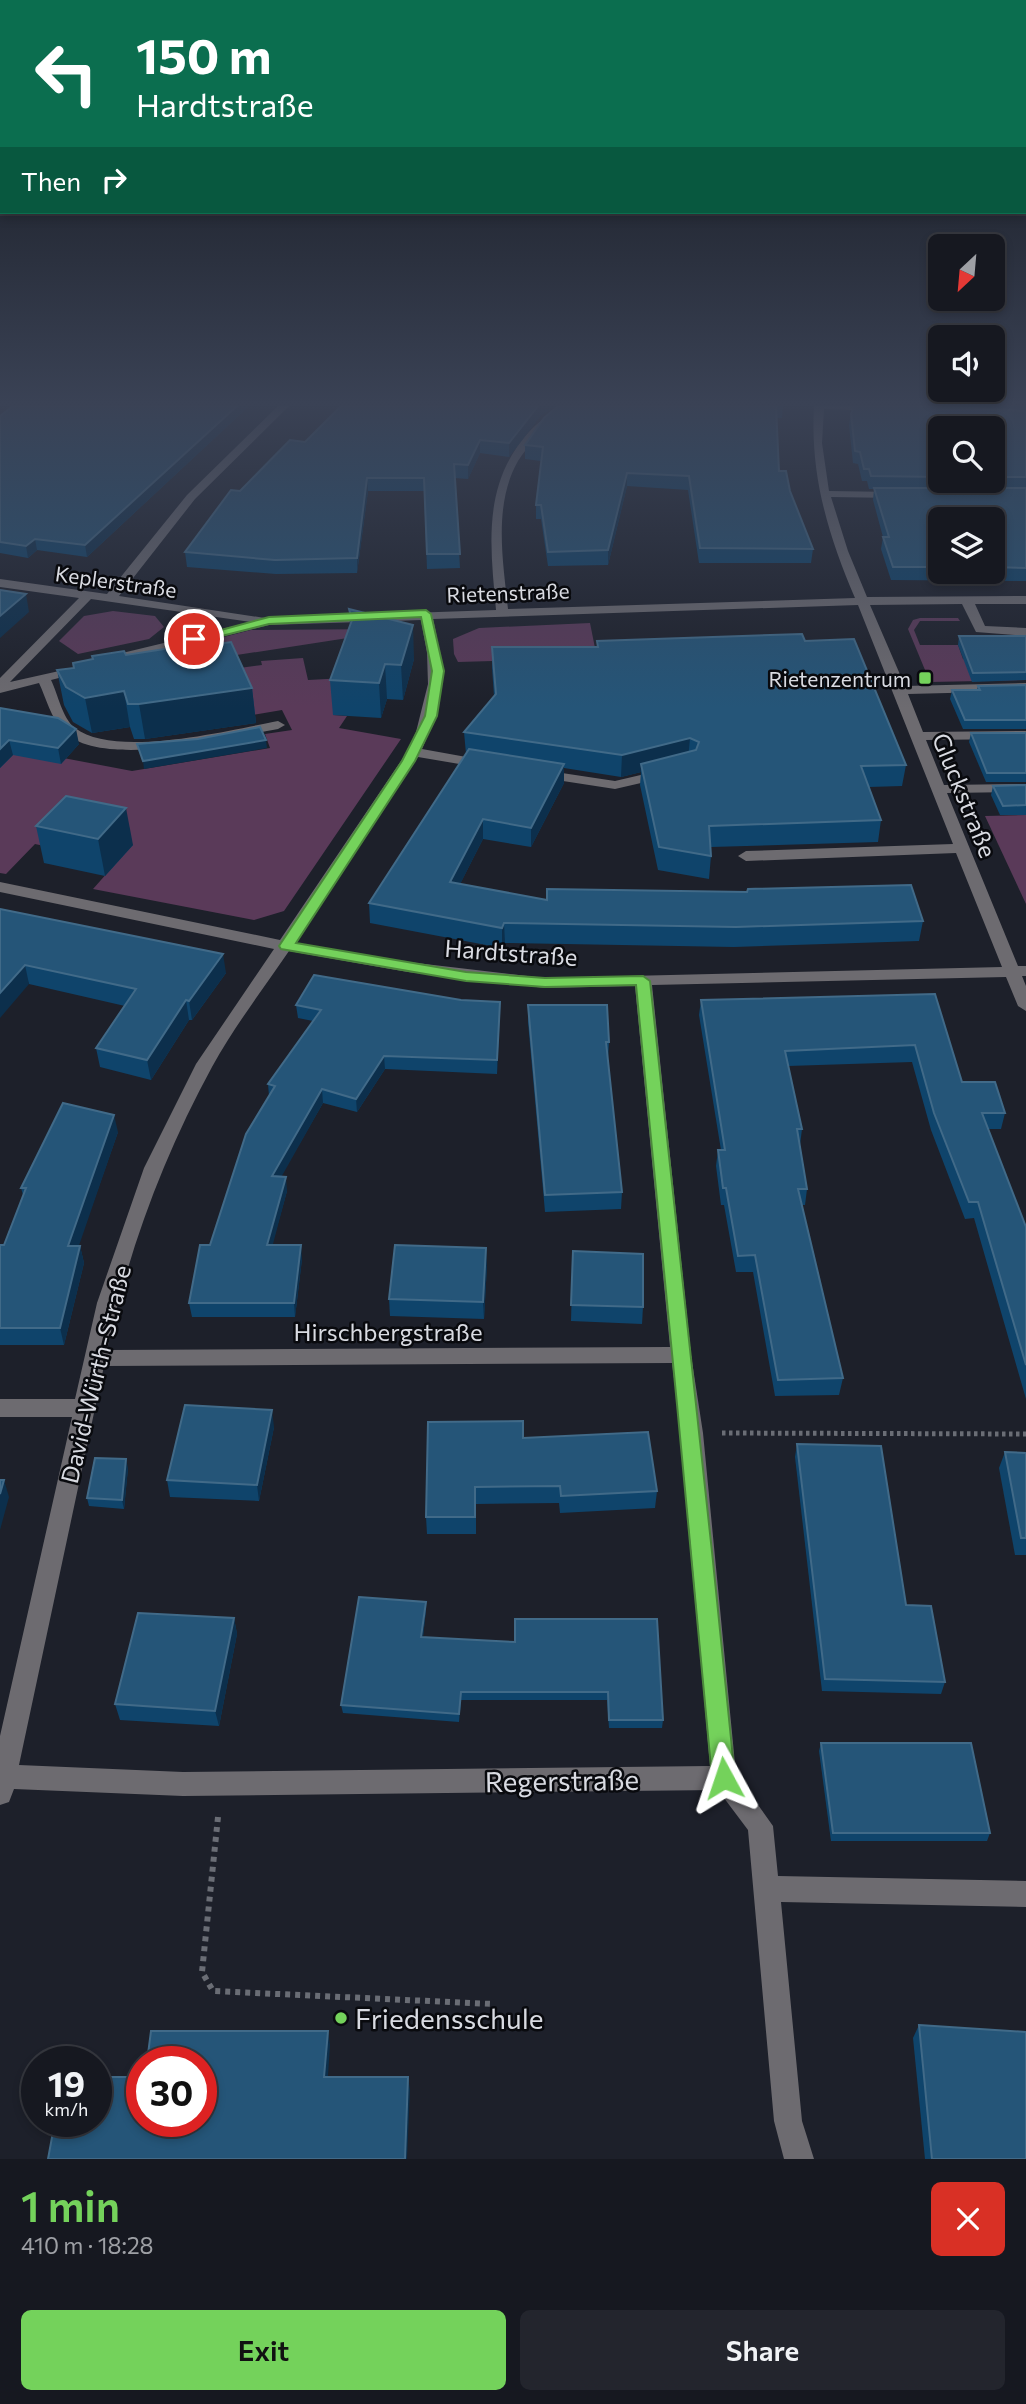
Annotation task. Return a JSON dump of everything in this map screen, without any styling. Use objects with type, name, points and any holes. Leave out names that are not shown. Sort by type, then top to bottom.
[{"type":"street","points":[[109,600],[183,507]]},
{"type":"street","points":[[496,507],[502,611]]},
{"type":"street","name":"Gluckstraße","points":[[829,507],[861,601],[901,690],[962,848],[1019,971],[1026,1006]]},
{"type":"street","name":"Keplerstraße","points":[[0,583],[269,621]]},
{"type":"street","points":[[0,687],[87,597]]},
{"type":"street","name":"Rietenstraße","points":[[0,687],[269,621],[502,611],[861,601],[1026,600]]},
{"type":"street","points":[[967,601],[980,629],[1026,632]]},
{"type":"street","name":"David-Würth-Straße","points":[[2,1785],[107,1303],[153,1168],[205,1064],[287,946],[414,752],[431,716],[438,671],[426,614]]},
{"type":"street","points":[[43,677],[68,729],[82,739],[132,749],[278,725]]},
{"type":"street","points":[[901,690],[1026,687]]},
{"type":"street","points":[[917,736],[1026,735]]},
{"type":"street","points":[[414,752],[503,767]]},
{"type":"street","points":[[527,772],[615,785],[677,769]]},
{"type":"street","points":[[938,789],[1026,788]]},
{"type":"street","points":[[746,856],[962,848]]},
{"type":"street","name":"Hardtstraße","points":[[0,887],[287,946],[466,976],[545,983],[1019,971]]},
{"type":"street","points":[[643,981],[681,1355],[692,1433],[724,1778],[760,1826],[788,2121],[800,2159]]},
{"type":"street","name":"Hirschbergstraße","points":[[96,1358],[681,1355]]},
{"type":"street","points":[[0,1408],[85,1408]]},
{"type":"street","name":"Regerstraße","points":[[2,1785],[724,1778]]},
{"type":"street","points":[[765,1889],[1026,1894]]},
{"type":"path","points":[[722,1433],[1026,1434]]},
{"type":"path","points":[[218,1817],[202,1972],[213,1991],[493,2004]]},
{"type":"shaded area","points":[[113,611],[155,616],[164,627],[149,639],[78,654],[59,641],[84,616]]},
{"type":"shaded area","points":[[958,618],[960,621],[920,621],[914,630],[920,645],[958,645],[963,659],[1026,680],[930,682],[908,629],[913,620]]},
{"type":"shaded area","points":[[590,623],[597,658],[458,662],[454,654],[453,639],[479,628]]},
{"type":"shaded area","points":[[389,629],[380,633],[133,671],[199,651],[216,639],[251,630]]},
{"type":"shaded area","points":[[303,658],[308,680],[346,678],[333,715],[347,716],[339,728],[401,739],[284,911],[254,920],[93,889],[132,845],[58,849],[35,844],[6,874],[0,873],[0,746],[132,771],[270,748],[265,734],[292,730],[282,710],[252,715],[232,669],[262,665],[261,661]]},
{"type":"shaded area","points":[[1026,815],[1026,904],[985,816]]},
{"type":"building","points":[[0,507],[127,507],[85,545],[35,539],[26,546],[0,542]]},
{"type":"building","points":[[219,507],[363,507],[357,558],[275,560],[185,552]]},
{"type":"building","points":[[425,507],[457,507],[460,554],[427,554]]},
{"type":"building","points":[[541,507],[619,507],[608,550],[548,552]]},
{"type":"building","points":[[694,507],[796,507],[813,549],[700,548]]},
{"type":"building","points":[[880,507],[1026,507],[1026,568],[1005,567],[1005,507],[928,507],[928,567],[893,567],[883,537],[889,537]]},
{"type":"building","points":[[0,590],[26,594],[0,616]]},
{"type":"building","points":[[349,609],[413,625],[401,665],[385,664],[379,683],[330,680],[352,620]]},
{"type":"building","points":[[802,634],[805,641],[854,639],[906,765],[861,766],[881,820],[709,826],[711,856],[659,847],[641,764],[696,750],[699,742],[690,738],[622,755],[464,732],[496,694],[492,647],[598,647],[597,641]]},
{"type":"building","points":[[959,636],[1026,636],[1026,672],[973,673]]},
{"type":"building","points":[[210,642],[211,645],[231,642],[252,688],[128,704],[124,691],[85,698],[66,687],[57,670],[74,668],[73,663],[93,659],[92,656],[124,651],[126,655]]},
{"type":"building","points":[[1026,685],[1026,720],[965,720],[952,690],[980,690],[978,686]]},
{"type":"building","points":[[0,708],[58,718],[76,729],[58,748],[9,740],[0,749]]},
{"type":"building","points":[[260,727],[266,740],[143,761],[137,744],[198,739]]},
{"type":"building","points":[[971,733],[1026,733],[1026,773],[987,773]]},
{"type":"building","points":[[469,749],[564,764],[531,828],[483,819],[450,882],[547,900],[547,889],[747,892],[748,889],[911,885],[923,921],[736,927],[504,923],[502,928],[369,903]]},
{"type":"building","points":[[1026,785],[1026,805],[1003,806],[993,786]]},
{"type":"building","points":[[66,796],[126,808],[98,839],[36,826]]},
{"type":"building","points":[[0,909],[223,954],[189,1001],[186,1000],[147,1060],[96,1048],[136,989],[25,965],[0,993]]},
{"type":"building","points":[[314,975],[461,1000],[500,1002],[497,1060],[384,1056],[356,1099],[322,1089],[272,1176],[286,1177],[267,1245],[301,1245],[294,1303],[189,1303],[200,1245],[210,1245],[246,1134],[275,1086],[268,1084],[321,1010],[296,1005]]},
{"type":"building","points":[[935,994],[962,1082],[995,1082],[1005,1113],[982,1113],[1026,1227],[1026,1365],[978,1202],[969,1202],[934,1113],[915,1045],[785,1051],[802,1129],[797,1129],[807,1189],[798,1189],[843,1378],[778,1380],[755,1255],[738,1256],[726,1188],[723,1188],[718,1150],[725,1150],[701,1000]]},
{"type":"building","points":[[528,1005],[607,1005],[609,1042],[606,1042],[622,1192],[545,1195]]},
{"type":"building","points":[[63,1103],[114,1115],[68,1246],[80,1246],[60,1328],[0,1328],[0,1245],[4,1245],[26,1188],[21,1188]]},
{"type":"building","points":[[395,1245],[486,1248],[483,1302],[389,1299]]},
{"type":"building","points":[[573,1251],[643,1254],[643,1307],[571,1305]]},
{"type":"building","points":[[185,1405],[272,1410],[257,1485],[167,1480]]},
{"type":"building","points":[[523,1421],[523,1438],[648,1432],[657,1491],[561,1496],[560,1486],[475,1487],[475,1517],[426,1517],[428,1422]]},
{"type":"building","points":[[797,1444],[881,1446],[906,1605],[931,1606],[945,1682],[825,1679]]},
{"type":"building","points":[[1005,1452],[1026,1453],[1026,1538],[1021,1538]]},
{"type":"building","points":[[95,1458],[126,1459],[122,1500],[87,1498]]},
{"type":"building","points":[[359,1597],[426,1602],[421,1637],[515,1642],[515,1619],[657,1619],[663,1720],[609,1720],[608,1692],[461,1692],[459,1714],[341,1705]]},
{"type":"building","points":[[138,1613],[234,1618],[215,1711],[115,1704]]},
{"type":"building","points":[[821,1743],[971,1743],[990,1833],[833,1833]]},
{"type":"building","points":[[919,2025],[1026,2032],[1026,2159],[932,2159]]},
{"type":"building","points":[[151,2031],[328,2031],[324,2077],[408,2077],[405,2159],[48,2159],[52,2137],[112,2137],[112,2077],[126,2077],[126,2137],[217,2137],[217,2046],[149,2046]]},
{"type":"place","name":"Rietenzentrum","points":[[925,678]]},
{"type":"place","name":"Friedensschule","points":[[341,2018]]},
{"type":"route","points":[[194,639],[269,621],[426,614],[438,671],[431,716],[414,752],[287,946],[466,976],[545,983],[643,981],[681,1355],[692,1433],[724,1778]]}]
